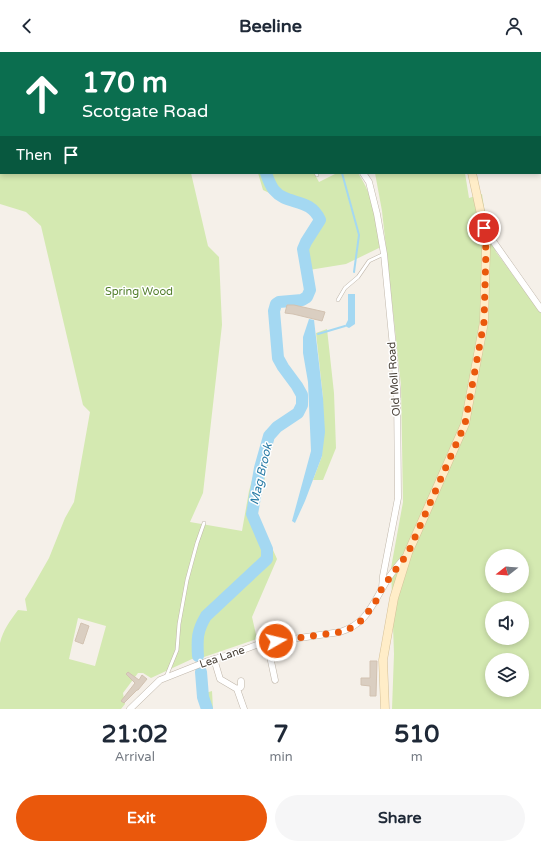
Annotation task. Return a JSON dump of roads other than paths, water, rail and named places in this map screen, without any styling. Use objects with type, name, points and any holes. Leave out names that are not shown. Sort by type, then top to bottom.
[{"type":"street","name":"Old Moll Road","points":[[365,174],[370,182],[384,254],[397,388],[398,498],[382,588]]},
{"type":"street","points":[[385,709],[383,660],[394,598],[408,553],[465,424],[484,322],[486,236],[472,174]]},
{"type":"street","points":[[486,236],[492,241],[541,310]]},
{"type":"street","name":"Lea Lane","points":[[130,709],[160,680],[214,659],[267,642],[340,632],[349,629],[362,620],[375,603],[382,588],[408,553]]},
{"type":"street","points":[[267,642],[275,680]]},
{"type":"street","points":[[214,659],[220,679],[237,689],[244,709]]},
{"type":"street","points":[[237,689],[241,687],[241,681]]},
{"type":"lane","points":[[338,300],[345,288],[358,277],[369,261],[384,254]]},
{"type":"lane","points":[[166,677],[177,650],[178,624],[187,580],[204,523]]},
{"type":"water","points":[[348,294],[355,294],[355,324],[349,328],[345,326],[348,320]]},
{"type":"water","points":[[309,319],[314,320],[323,398],[325,432],[322,456],[295,523],[292,521],[311,451],[308,382],[303,353],[303,337]]},
{"type":"waterway","name":"Mag Brook","points":[[198,656],[198,635],[206,616],[267,559],[267,549],[252,514],[260,468],[269,436],[277,427],[298,413],[302,405],[302,395],[278,358],[274,311],[276,304],[279,302],[302,300],[307,297],[310,290],[303,249],[320,220],[316,213],[310,208],[279,195],[271,186],[266,174]]},
{"type":"waterway","points":[[342,174],[359,235],[354,272]]},
{"type":"waterway","points":[[318,334],[345,326]]},
{"type":"waterway","points":[[201,672],[203,697],[207,709]]},
{"type":"park label","name":"Spring Wood","points":[[139,291]]}]
